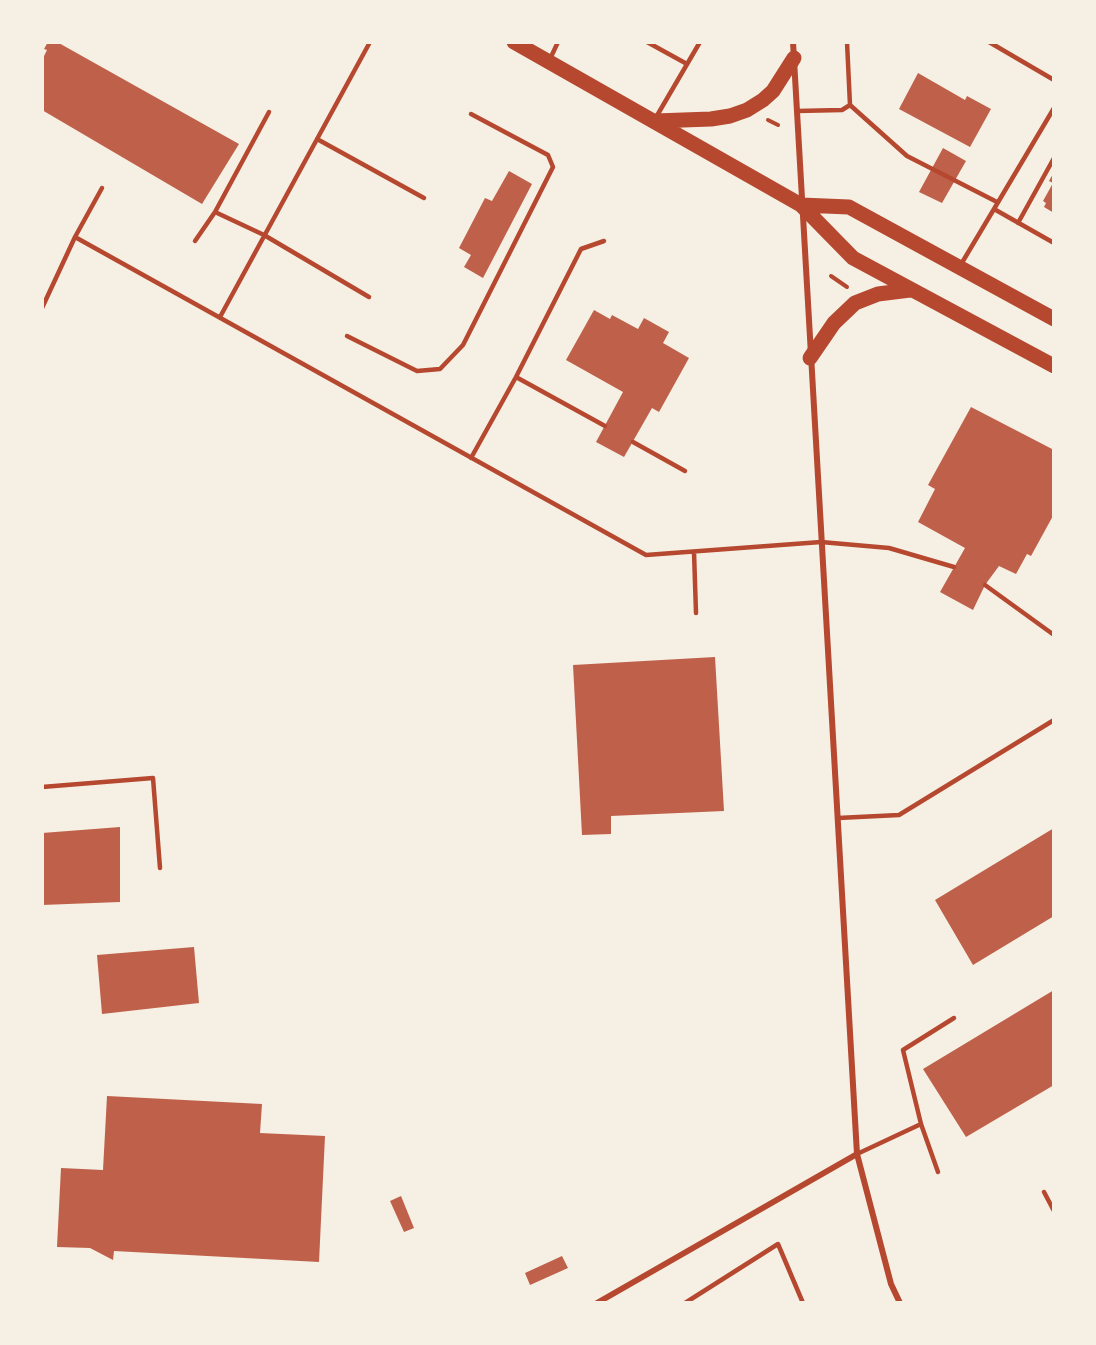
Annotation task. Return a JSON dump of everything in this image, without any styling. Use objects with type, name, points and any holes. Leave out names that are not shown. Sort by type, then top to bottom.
[{"type":"main road","points":[[514,42],[801,205],[853,258],[1054,366]]},
{"type":"main road","points":[[653,121],[730,116],[747,110],[773,91],[794,50]]},
{"type":"main road","points":[[801,205],[849,207],[1054,319]]},
{"type":"main road","points":[[810,358],[834,323],[855,303],[878,294],[913,290]]},
{"type":"street","points":[[794,50],[801,205],[857,1154],[891,1284],[900,1303]]},
{"type":"street","points":[[597,1303],[857,1154]]},
{"type":"lane","points":[[220,318],[370,42]]},
{"type":"lane","points":[[549,62],[558,42]]},
{"type":"lane","points":[[647,42],[687,64]]},
{"type":"lane","points":[[653,121],[700,42]]},
{"type":"lane","points":[[847,42],[850,105],[907,156],[998,202]]},
{"type":"lane","points":[[989,42],[1054,80]]},
{"type":"lane","points":[[797,111],[842,110],[850,105]]},
{"type":"lane","points":[[959,267],[1054,108]]},
{"type":"lane","points":[[195,241],[215,212],[269,112]]},
{"type":"lane","points":[[347,336],[417,371],[440,369],[463,345],[553,167],[548,155],[471,114]]},
{"type":"lane","points":[[317,139],[424,198]]},
{"type":"lane","points":[[1018,223],[1054,158]]},
{"type":"lane","points":[[42,308],[75,237],[102,188]]},
{"type":"lane","points":[[994,209],[1054,243]]},
{"type":"lane","points":[[215,212],[264,236],[369,297]]},
{"type":"lane","points":[[75,237],[646,555],[821,542],[889,548],[954,567]]},
{"type":"lane","points":[[471,458],[516,377],[581,249],[604,241]]},
{"type":"lane","points":[[516,377],[604,426]]},
{"type":"lane","points":[[633,442],[686,471]]},
{"type":"lane","points":[[694,552],[696,613]]},
{"type":"lane","points":[[984,585],[1054,634]]},
{"type":"lane","points":[[838,818],[899,814],[1054,720]]},
{"type":"lane","points":[[42,787],[153,778],[160,868]]},
{"type":"lane","points":[[938,1173],[921,1124],[903,1050],[954,1018]]},
{"type":"lane","points":[[857,1154],[921,1124]]},
{"type":"lane","points":[[1044,1192],[1054,1211]]},
{"type":"lane","points":[[685,1303],[778,1244],[803,1303]]},
{"type":"path","points":[[831,276],[848,287]]},
{"type":"building","points":[[48,42],[57,42],[239,144],[202,204],[42,110],[42,60]]},
{"type":"building","points":[[918,73],[965,100],[967,96],[991,109],[970,147],[899,109]]},
{"type":"building","points":[[943,148],[966,161],[942,203],[919,192]]},
{"type":"building","points":[[509,171],[532,184],[483,278],[464,267],[471,255],[459,248],[485,198],[492,201]]},
{"type":"building","points":[[1054,172],[1054,213],[1044,207],[1046,203],[1043,201],[1053,183],[1049,181]]},
{"type":"building","points":[[594,310],[610,319],[612,315],[638,329],[644,318],[669,332],[663,343],[689,358],[659,412],[652,408],[624,457],[596,442],[623,392],[566,360]]},
{"type":"building","points":[[971,407],[1054,450],[1054,514],[1031,556],[1027,554],[1016,574],[999,566],[985,585],[973,610],[940,592],[965,548],[918,522],[935,489],[928,485]]},
{"type":"building","points":[[715,657],[724,811],[611,816],[611,834],[582,835],[573,665]]},
{"type":"building","points":[[120,827],[120,902],[42,905],[42,833]]},
{"type":"building","points":[[1054,828],[1054,916],[973,965],[935,900]]},
{"type":"building","points":[[194,947],[199,1003],[102,1014],[97,955]]},
{"type":"building","points":[[1054,990],[1054,1085],[966,1137],[923,1069]]},
{"type":"building","points":[[107,1096],[262,1104],[260,1133],[325,1136],[319,1262],[114,1251],[113,1260],[90,1248],[57,1247],[61,1168],[103,1170]]},
{"type":"building","points":[[401,1196],[414,1228],[404,1232],[390,1201]]},
{"type":"building","points":[[562,1256],[568,1268],[530,1285],[525,1273]]}]
